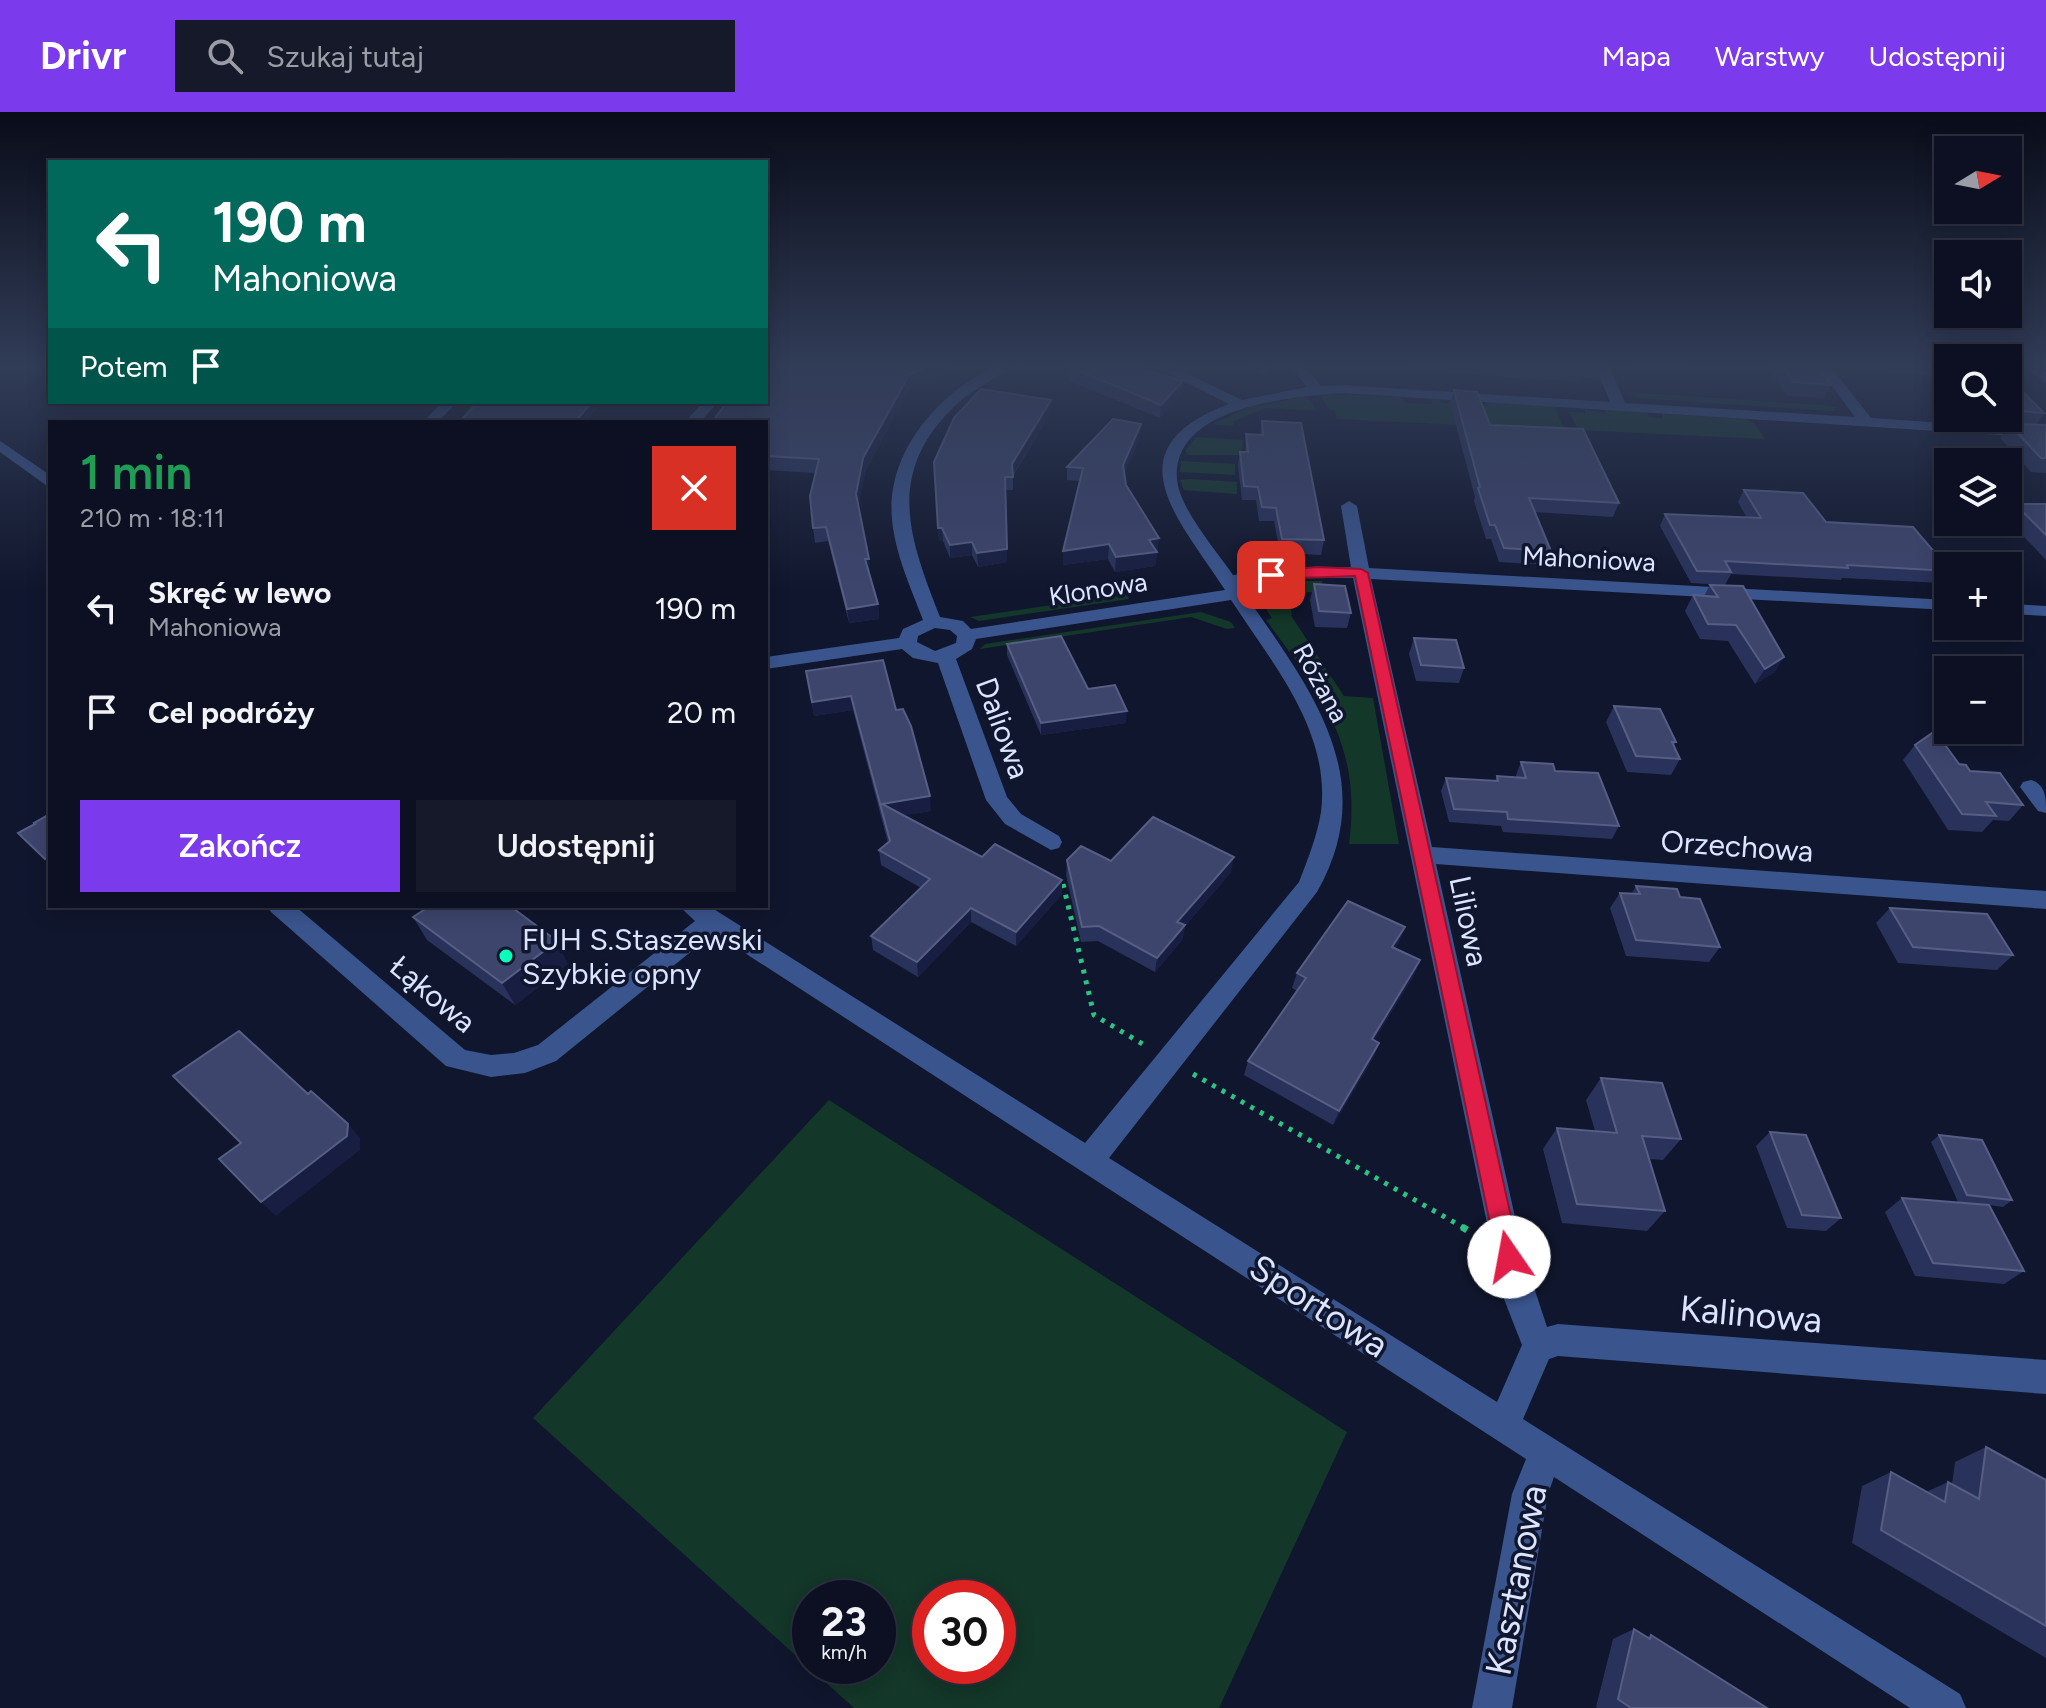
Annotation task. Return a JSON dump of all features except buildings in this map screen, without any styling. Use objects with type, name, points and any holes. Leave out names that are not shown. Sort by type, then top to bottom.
[{"type":"street","points":[[918,441],[902,471],[899,518],[933,622]]},
{"type":"street","name":"Różana","points":[[1090,1159],[1309,886],[1327,842],[1331,820],[1332,785],[1322,730],[1302,691],[1177,506],[1169,488],[1166,469],[1179,441]]},
{"type":"street","points":[[0,445],[48,481]]},
{"type":"street","name":"Liliowa","points":[[1349,506],[1509,1257],[1524,1311],[1538,1345]]},
{"type":"street","name":"Mahoniowa","points":[[1232,587],[1292,573],[1361,573],[1934,604]]},
{"type":"street","name":"Klonowa","points":[[967,635],[1232,587]]},
{"type":"street","points":[[2022,610],[2046,611]]},
{"type":"street","points":[[768,663],[907,643],[923,655],[945,656],[963,648],[967,635],[956,625],[933,622],[915,628],[907,643]]},
{"type":"street","name":"Daliowa","points":[[945,656],[997,800],[1013,819],[1051,842]]},
{"type":"street","points":[[2031,787],[2046,806]]},
{"type":"street","name":"Orzechowa","points":[[1423,855],[2046,900]]},
{"type":"street","name":"Łąkowa","points":[[281,908],[456,1058],[474,1065],[496,1067],[531,1062],[547,1053],[702,913]]},
{"type":"street","name":"Sportowa","points":[[702,913],[1946,1708]]},
{"type":"street","name":"Kalinowa","points":[[1538,1345],[1558,1340],[1588,1341],[2046,1377]]},
{"type":"street","points":[[1504,1425],[1538,1345]]},
{"type":"street","name":"Kasztanowa","points":[[1492,1708],[1530,1494],[1545,1453]]},
{"type":"path","points":[[1063,884],[1094,1015],[1509,1257]]},
{"type":"green space","points":[[1192,441],[1243,441],[1242,455],[1188,455],[1185,451]]},
{"type":"green space","points":[[1181,461],[1235,464],[1235,475],[1180,472]]},
{"type":"green space","points":[[1180,480],[1237,482],[1237,494],[1184,490]]},
{"type":"green space","points":[[1322,581],[1323,593],[1289,591],[1292,617],[1344,696],[1373,698],[1399,844],[1349,844],[1351,809],[1343,749],[1320,698],[1266,620],[1272,618],[1257,596],[1272,587]]},
{"type":"green space","points":[[1127,594],[1129,599],[979,621],[970,617]]},
{"type":"green space","points":[[1201,612],[1231,622],[1235,628],[1227,629],[1191,617],[980,649],[985,644]]},
{"type":"green space","points":[[829,1100],[1347,1432],[1219,1708],[854,1708],[827,1684],[896,1684],[896,1580],[792,1580],[792,1652],[533,1418]]},
{"type":"place","name":"FUH S.Staszewski Szybkie opny","points":[[506,956]]},
{"type":"route","points":[[1271,575],[1317,571],[1361,573],[1509,1257]]}]
